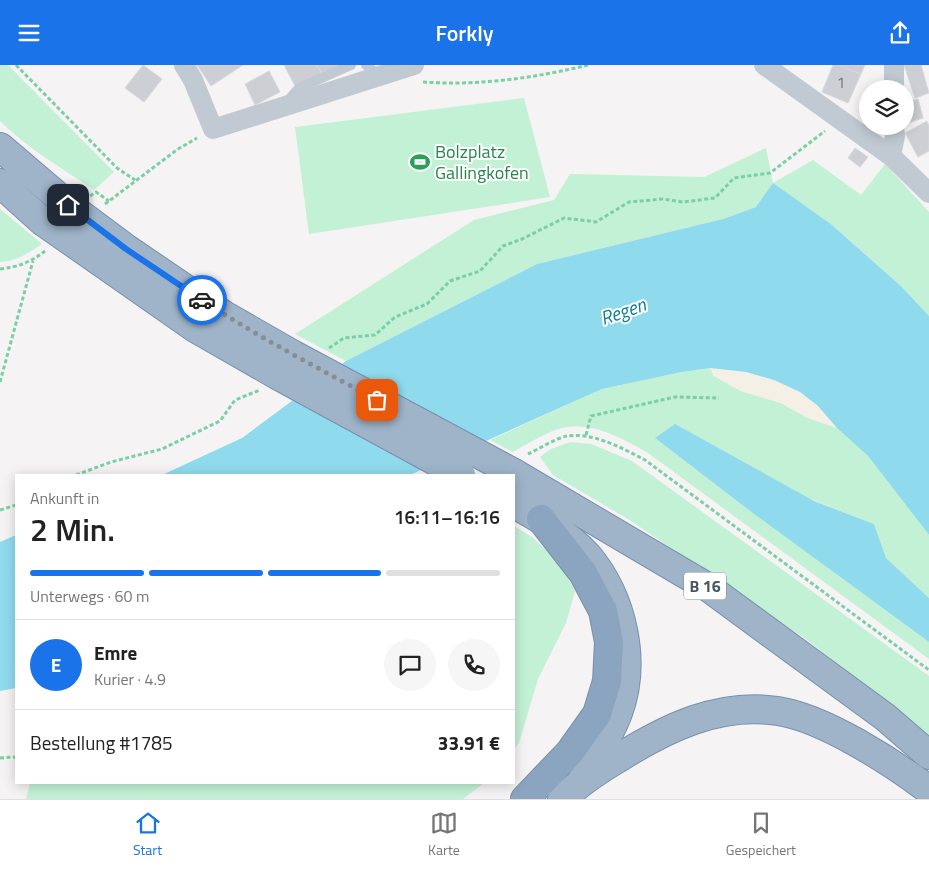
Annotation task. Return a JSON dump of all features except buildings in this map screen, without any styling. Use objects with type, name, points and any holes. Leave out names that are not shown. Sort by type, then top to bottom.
[{"type":"highway","name":"B 16","points":[[0,147],[68,205],[126,249],[224,315],[292,354],[518,465],[709,588],[886,717],[929,755]]},
{"type":"highway","points":[[0,183],[42,221],[195,328],[459,474]]},
{"type":"highway","points":[[515,505],[541,519],[566,537],[587,556],[610,589],[621,620],[627,655],[624,690],[618,713],[571,790]]},
{"type":"highway","points":[[524,799],[570,752],[597,714],[607,681],[609,652],[603,611],[583,573],[541,519]]},
{"type":"highway","points":[[571,790],[646,741],[674,727],[726,711],[754,709],[779,711],[816,723],[863,746],[929,790]]},
{"type":"street","points":[[184,65],[193,80],[213,129],[280,109],[372,70],[415,73]]},
{"type":"street","points":[[764,65],[891,156],[929,193]]},
{"type":"street","points":[[894,65],[894,80]]},
{"type":"street","points":[[891,156],[895,135]]},
{"type":"lane","points":[[280,109],[298,89],[351,65]]},
{"type":"path","points":[[16,65],[117,168],[135,181]]},
{"type":"path","points":[[415,73],[462,83],[533,77],[588,65]]},
{"type":"path","points":[[564,219],[596,222],[629,202],[663,199],[683,202],[715,198],[734,178],[770,173],[840,121]]},
{"type":"path","points":[[103,206],[178,149],[213,129]]},
{"type":"path","points":[[0,269],[16,267],[33,260],[0,382]]},
{"type":"path","points":[[586,435],[591,416],[675,397],[719,398]]},
{"type":"path","points":[[518,465],[565,436],[586,435],[624,449],[644,460],[929,670]]},
{"type":"path","points":[[0,511],[15,505]]},
{"type":"path","points":[[0,758],[15,757]]},
{"type":"green space","points":[[0,65],[8,65],[114,172],[94,190],[33,149],[0,121]]},
{"type":"green space","name":"Bolzplatz Gallingkofen","points":[[524,98],[550,197],[309,234],[295,127]]},
{"type":"green space","points":[[766,148],[773,183],[813,160],[861,195],[885,164],[929,212],[929,316],[902,287],[832,225],[756,207],[723,219],[537,264],[346,361],[295,334],[474,220],[554,200],[570,174],[704,177]]},
{"type":"green space","points":[[0,209],[42,244],[17,258],[0,262]]},
{"type":"green space","points":[[710,368],[714,376],[741,391],[781,403],[808,418],[837,428],[868,456],[929,535],[929,598],[886,558],[874,524],[655,438],[754,514],[929,642],[929,659],[648,453],[625,440],[601,431],[576,427],[550,432],[513,452],[490,440],[602,389]]},
{"type":"green space","points":[[570,442],[591,444],[632,461],[929,676],[929,738],[902,714],[807,640],[628,519],[553,475],[540,457],[551,449]]},
{"type":"green space","points":[[515,527],[532,537],[560,563],[575,591],[566,623],[538,679],[519,743],[515,748]]},
{"type":"green space","points":[[30,784],[483,784],[463,799],[26,799]]},
{"type":"sand","points":[[710,368],[754,374],[795,389],[819,407],[837,428],[808,418],[781,403],[741,391],[714,376]]},
{"type":"water","name":"Regen","points":[[773,183],[832,225],[902,287],[929,316],[929,535],[868,456],[837,428],[818,406],[800,392],[774,380],[746,372],[710,368],[602,389],[412,474],[164,474],[242,438],[346,361],[537,264],[723,219],[756,207]]},
{"type":"water","points":[[675,424],[814,501],[874,524],[886,558],[929,598],[929,642],[754,514],[655,438]]},
{"type":"water","points":[[15,535],[15,688],[0,691],[0,542]]},
{"type":"way so far","points":[[202,300],[224,315],[292,354],[377,400]]},
{"type":"place","name":"Bolzplatz Gallingkofen","points":[[420,162]]},
{"type":"route","points":[[68,205],[126,249],[202,300]]}]
